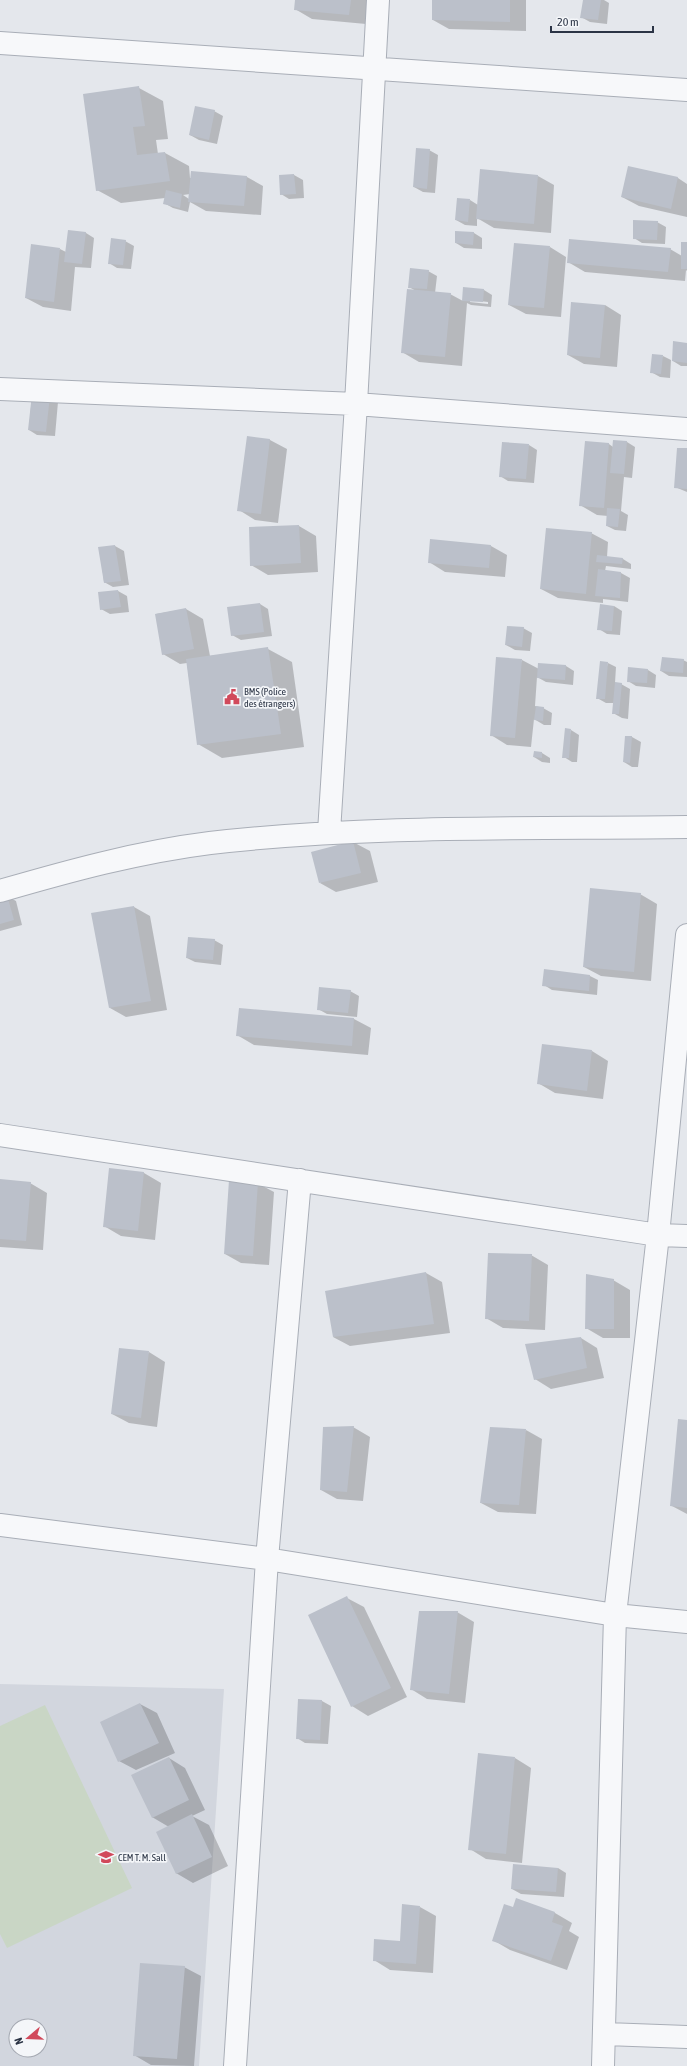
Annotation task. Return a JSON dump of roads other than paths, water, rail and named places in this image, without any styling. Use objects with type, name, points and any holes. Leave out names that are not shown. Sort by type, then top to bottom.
[{"type":"street","points":[[329,832],[356,404],[373,69],[378,0]]},
{"type":"street","points":[[0,43],[687,90]]},
{"type":"street","points":[[0,389],[356,404],[687,429]]},
{"type":"street","points":[[0,891],[107,861],[209,844],[329,832],[687,827]]},
{"type":"street","points":[[603,2066],[606,2034],[615,1615],[658,1235],[687,935]]},
{"type":"street","points":[[0,1135],[658,1235],[687,1236]]},
{"type":"street","points":[[235,2066],[267,1559],[300,1180]]},
{"type":"street","points":[[0,1526],[267,1559],[615,1615],[687,1622]]},
{"type":"street","points":[[606,2034],[687,2037]]},
{"type":"place","name":"BMS (Police des étrangers)","points":[[232,697]]},
{"type":"place","name":"CEM T. M. Sall","points":[[106,1857]]}]
